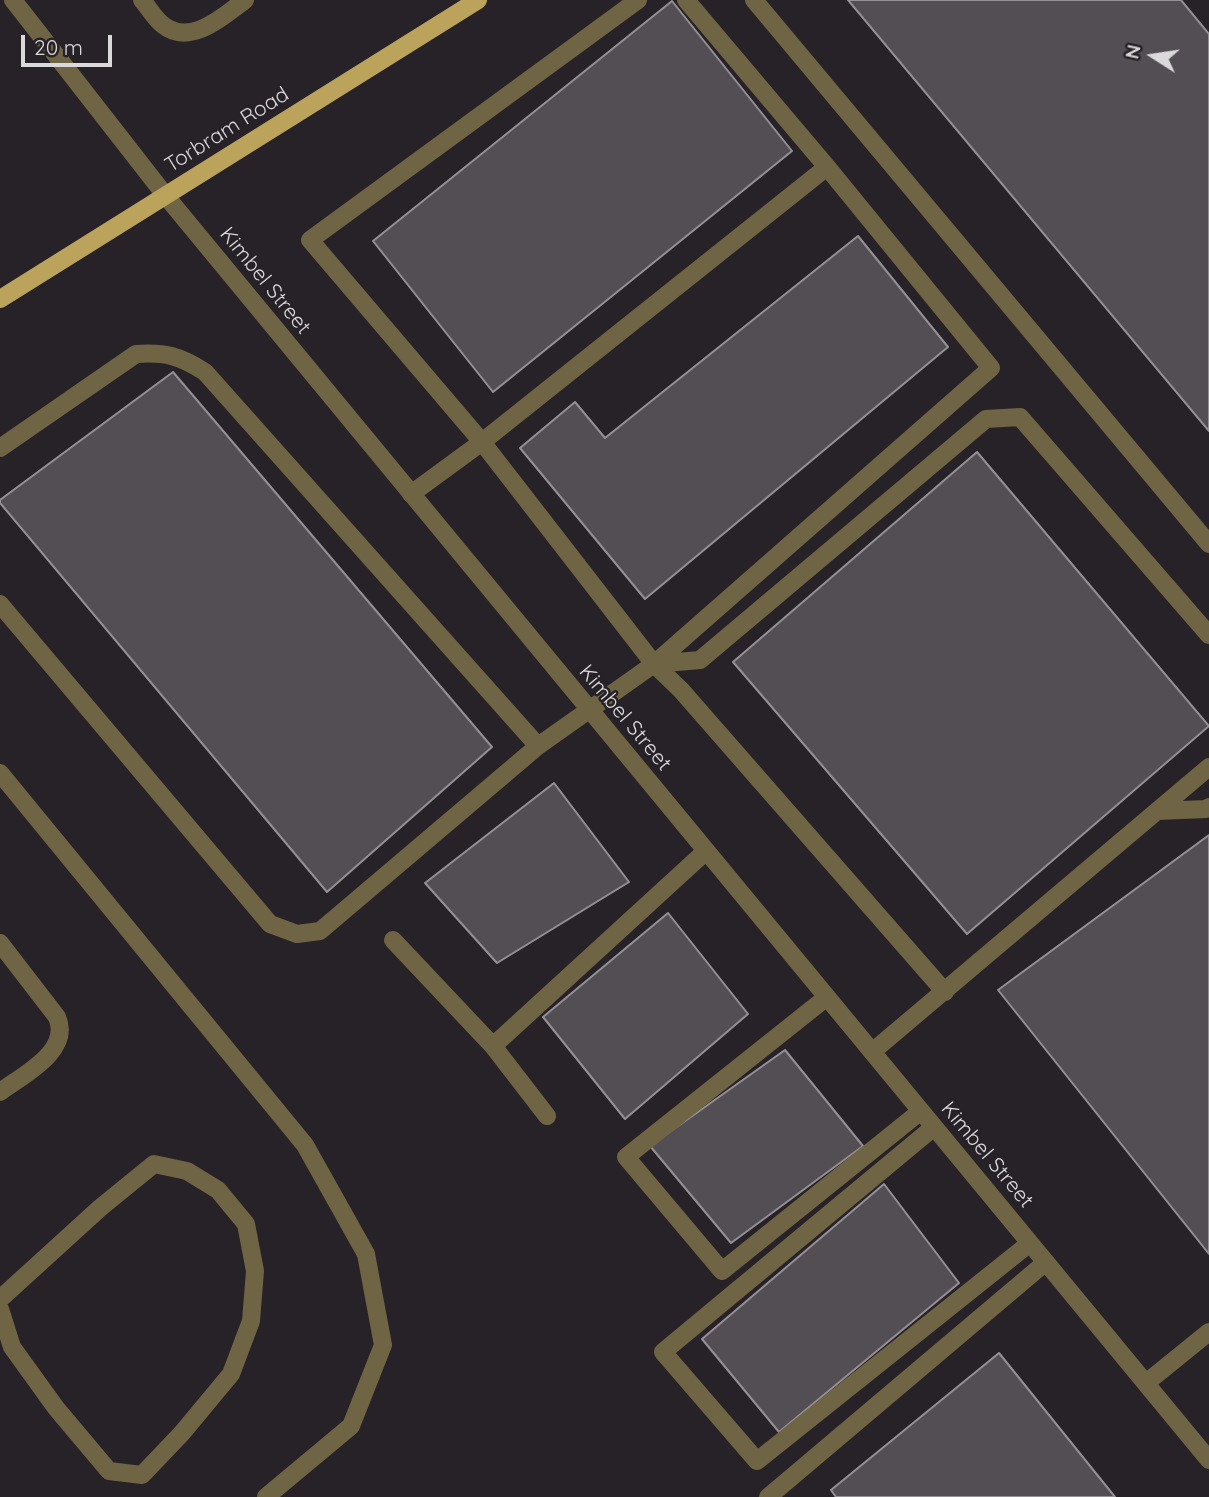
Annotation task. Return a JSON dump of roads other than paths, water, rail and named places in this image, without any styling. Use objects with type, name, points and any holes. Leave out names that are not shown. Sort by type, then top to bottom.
[{"type":"main road","name":"Torbram Road","points":[[0,299],[478,0]]},
{"type":"street","name":"Kimbel Street","points":[[13,0],[165,195],[1209,1460]]},
{"type":"street","points":[[142,0],[164,27],[186,33],[210,26],[245,0]]},
{"type":"street","points":[[638,0],[310,240],[482,442],[654,664],[681,690],[945,992]]},
{"type":"street","points":[[0,604],[270,924],[297,934],[320,931],[538,746],[654,664],[991,368],[686,0]]},
{"type":"street","points":[[754,0],[1209,544]]},
{"type":"street","points":[[411,494],[482,442],[827,167]]},
{"type":"street","points":[[0,448],[136,354],[159,352],[183,358],[205,372],[538,746]]},
{"type":"street","points":[[654,664],[700,660],[986,419],[1020,417],[1209,635]]},
{"type":"street","points":[[872,1052],[1209,767]]},
{"type":"street","points":[[0,773],[305,1144],[366,1254],[383,1345],[351,1426],[266,1497]]},
{"type":"street","points":[[1157,811],[1209,807]]},
{"type":"street","points":[[493,1046],[706,851]]},
{"type":"street","points":[[393,940],[493,1046],[547,1116]]},
{"type":"street","points":[[0,943],[57,1017],[61,1027],[60,1038],[40,1063],[0,1092]]},
{"type":"street","points":[[827,997],[626,1157],[722,1271],[921,1111]]},
{"type":"street","points":[[934,1127],[663,1352],[757,1461],[1030,1242]]},
{"type":"street","points":[[0,1299],[100,1208],[154,1164],[187,1171],[218,1190],[246,1224],[255,1271],[251,1321],[231,1374],[182,1433],[142,1475],[109,1471],[56,1408],[12,1347],[0,1309]]},
{"type":"street","points":[[768,1497],[1046,1262]]},
{"type":"street","points":[[1146,1383],[1209,1332]]}]
